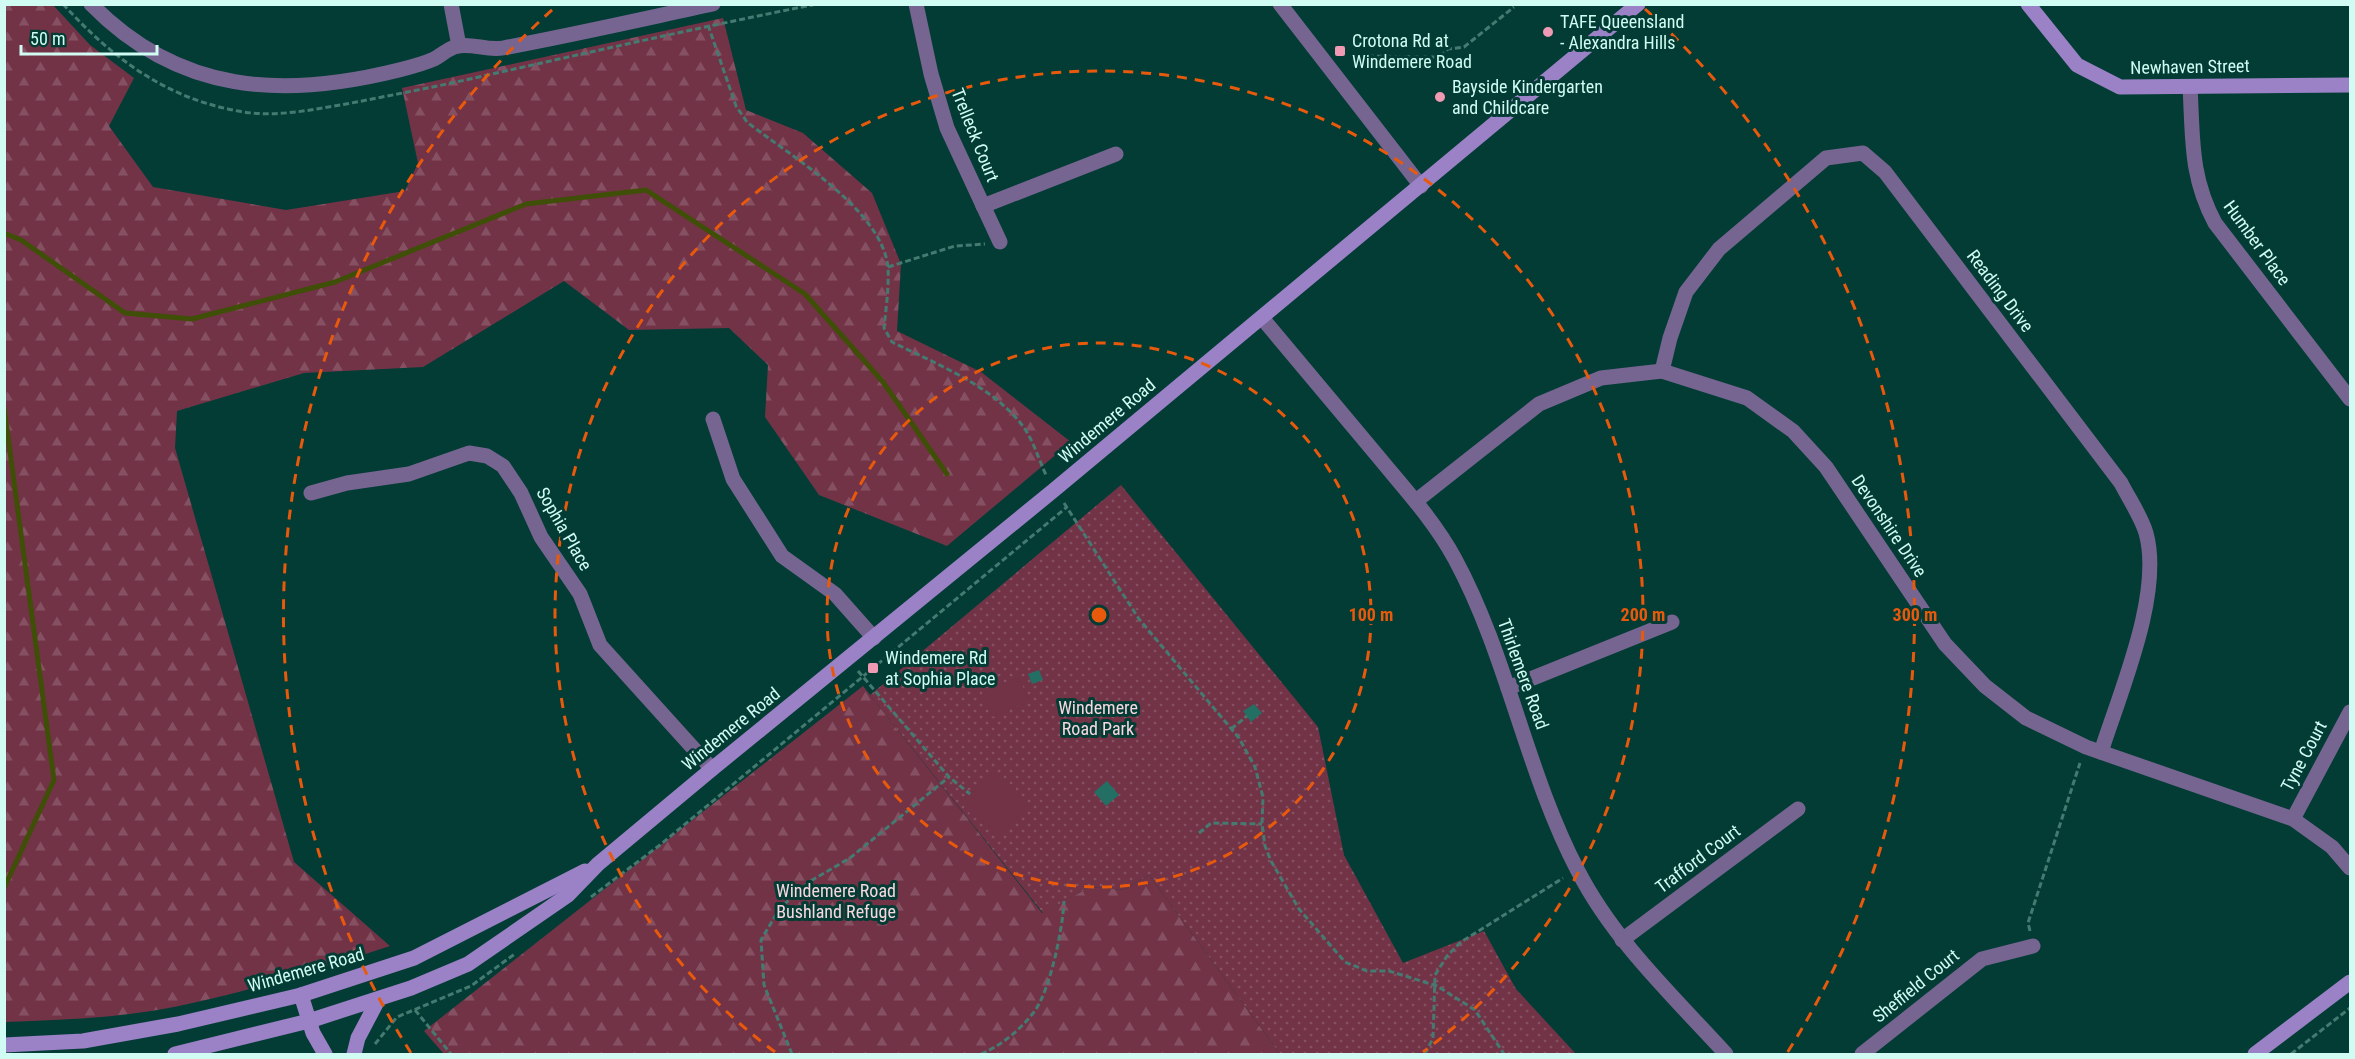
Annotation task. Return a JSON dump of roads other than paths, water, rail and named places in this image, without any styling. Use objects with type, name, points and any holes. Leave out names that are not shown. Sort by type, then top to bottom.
[{"type":"main road","name":"Windemere Road","points":[[175,1054],[309,1021],[411,988],[468,964],[568,895],[598,864],[712,769],[1054,490],[1638,4]]},
{"type":"main road","name":"Newhaven Street","points":[[2028,4],[2066,54],[2078,65],[2120,87],[2350,85]]},
{"type":"main road","name":"Windemere Road","points":[[4,1045],[84,1041],[178,1024],[301,995],[414,958],[598,864]]},
{"type":"main road","points":[[2255,1054],[2350,981]]},
{"type":"main road","points":[[301,995],[309,1021],[325,1054]]},
{"type":"main road","points":[[361,1053],[358,1038],[378,1000]]},
{"type":"street","points":[[91,4],[129,38],[159,55],[220,81],[282,88],[330,85],[424,63],[459,46],[500,49],[712,4]]},
{"type":"street","points":[[451,4],[459,46]]},
{"type":"street","name":"Trelleck Court","points":[[916,4],[938,103],[1000,242]]},
{"type":"street","points":[[1280,4],[1421,186]]},
{"type":"street","name":"Humber Place","points":[[2190,87],[2194,169],[2201,197],[2215,223],[2350,399]]},
{"type":"street","name":"Reading Drive","points":[[1662,371],[1670,338],[1686,292],[1719,249],[1826,158],[1863,153],[1885,171],[2121,483],[2146,532],[2150,570],[2142,622],[2101,752]]},
{"type":"street","points":[[983,206],[1116,154]]},
{"type":"street","name":"Thirlemere Road","points":[[1262,318],[1416,501],[1454,557],[1478,606],[1547,797],[1577,869],[1597,906],[1622,940],[1726,1054]]},
{"type":"street","name":"Devonshire Drive","points":[[1416,501],[1539,404],[1601,378],[1662,371],[1747,398],[1793,431],[1826,467],[1944,644],[1984,686],[2026,718],[2086,747],[2293,819],[2332,847],[2350,868]]},
{"type":"street","points":[[713,419],[733,479],[782,556],[835,594],[873,638]]},
{"type":"street","name":"Sophia Place","points":[[311,493],[347,483],[409,474],[468,453],[487,456],[503,466],[521,493],[542,537],[580,594],[600,645],[712,769]]},
{"type":"street","points":[[1509,688],[1672,622]]},
{"type":"street","name":"Tyne Court","points":[[2293,819],[2350,712]]},
{"type":"street","name":"Trafford Court","points":[[1622,940],[1798,809]]},
{"type":"street","name":"Sheffield Court","points":[[1862,1054],[1982,958],[2033,946]]},
{"type":"waterway","points":[[4,233],[21,240],[125,313],[192,319],[335,282],[526,204],[646,190],[805,294],[883,382],[947,474]]},
{"type":"waterway","points":[[4,407],[54,780],[4,888]]},
{"type":"place","name":"TAFE Queensland - Alexandra Hills","points":[[1548,32]]},
{"type":"place","name":"Crotona Rd at Windemere Road","points":[[1340,51]]},
{"type":"place","name":"Bayside Kindergarten and Childcare","points":[[1440,97]]},
{"type":"place","name":"Windemere Rd at Sophia Place","points":[[873,668]]},
{"type":"park label","name":"Windemere Road Park","points":[[1098,718]]},
{"type":"park label","name":"Windemere Road Bushland Refuge","points":[[836,901]]}]
